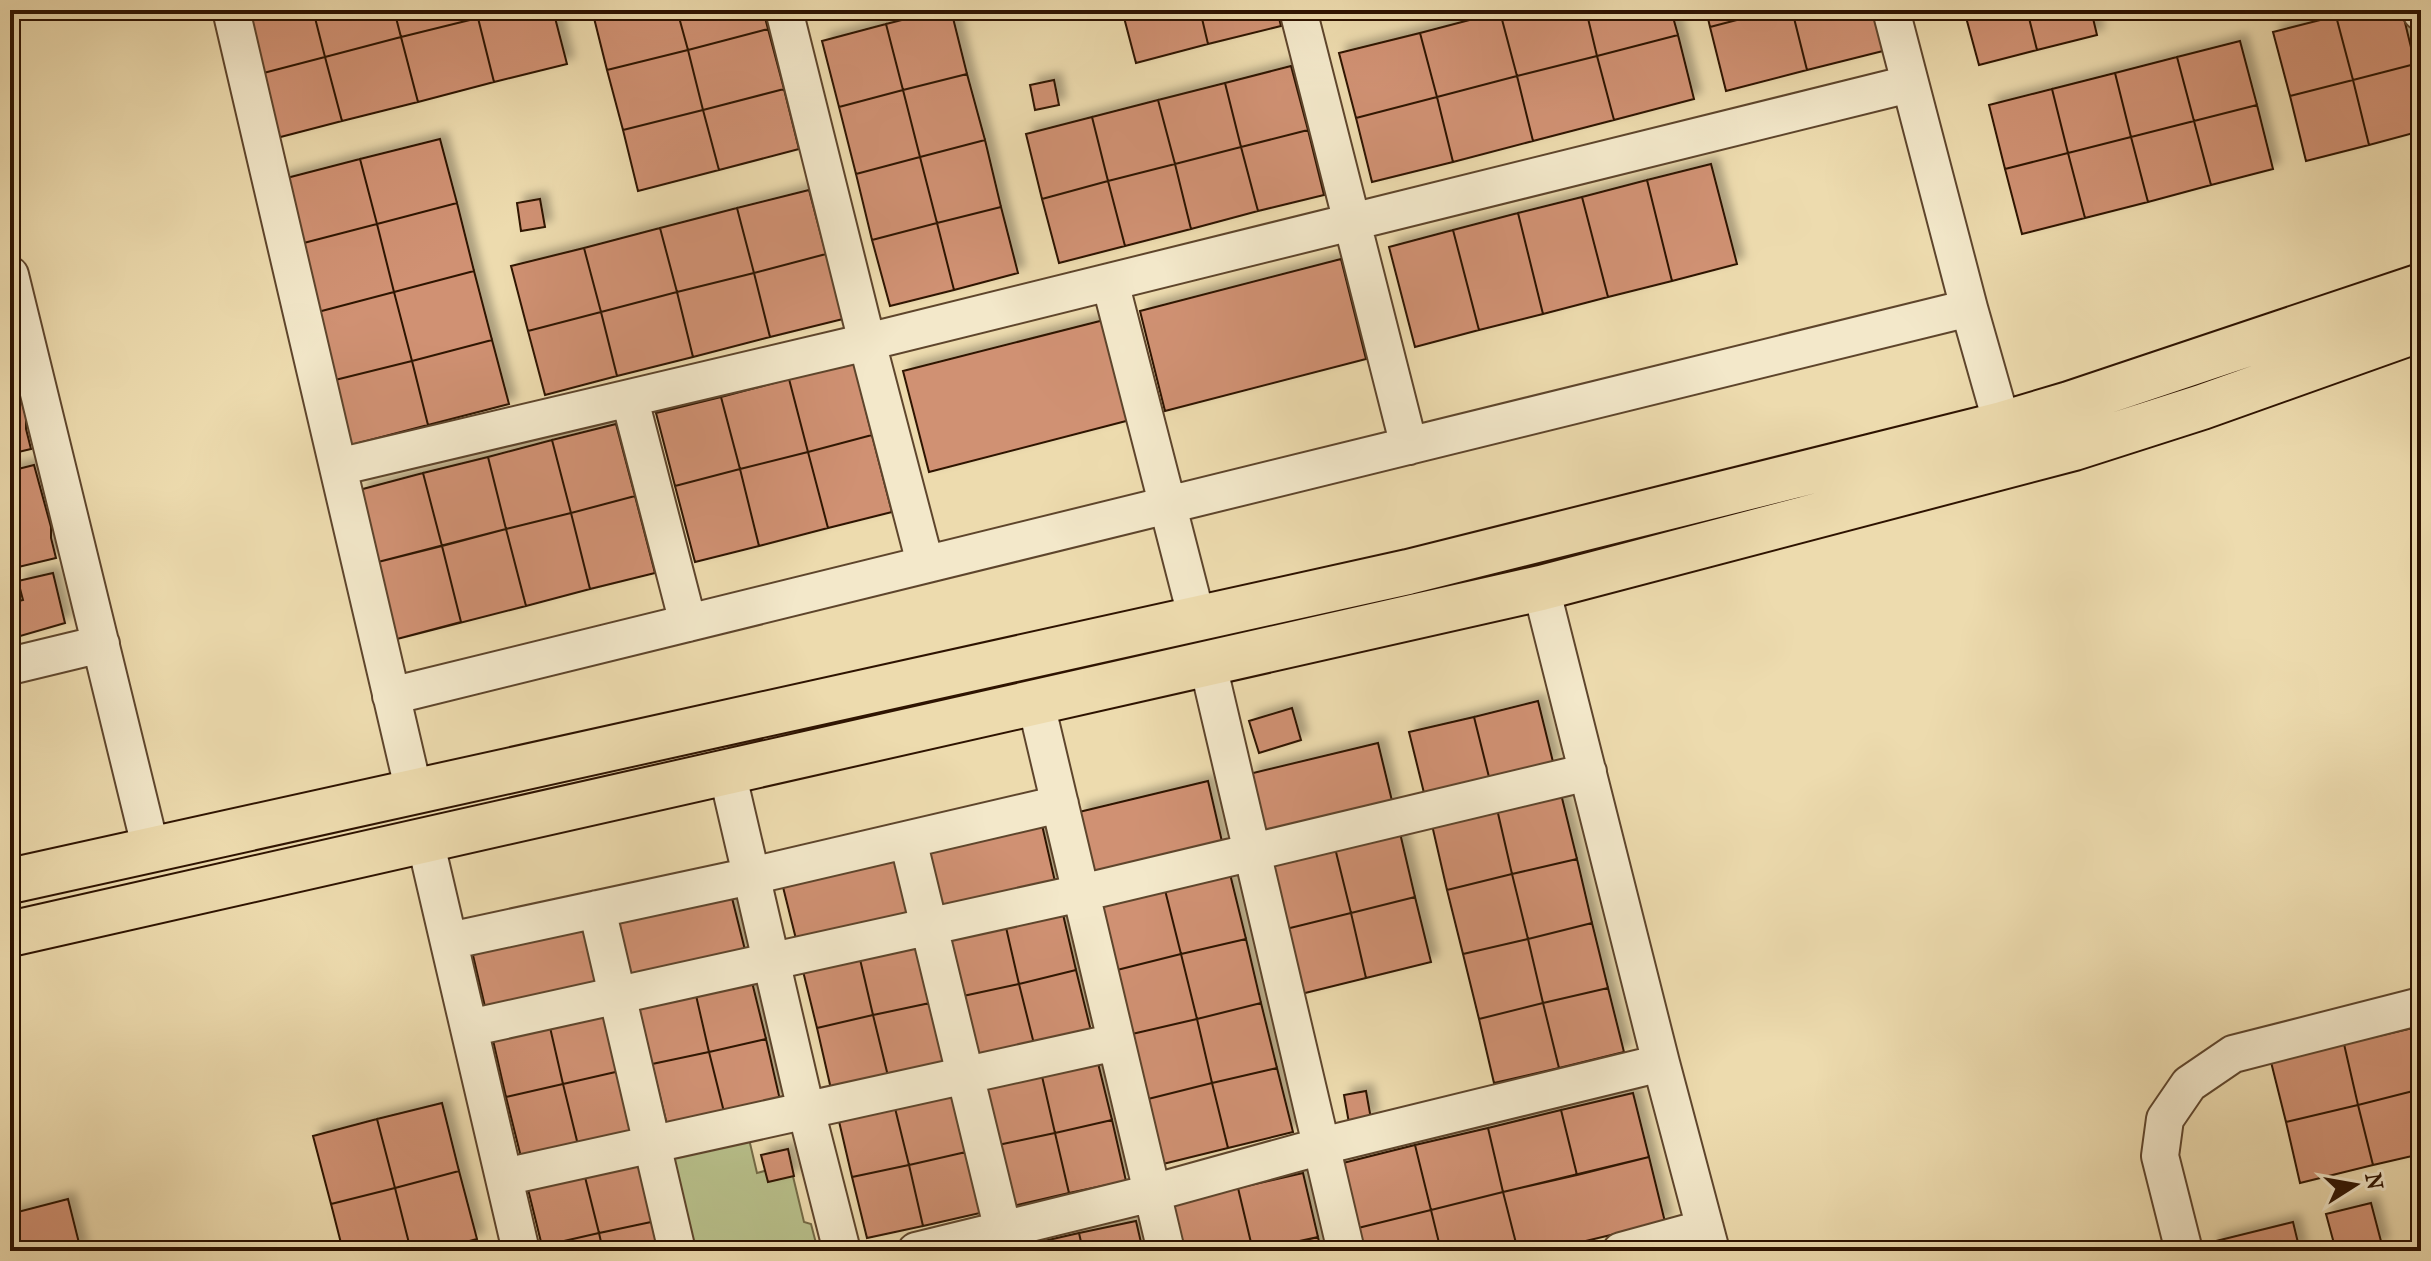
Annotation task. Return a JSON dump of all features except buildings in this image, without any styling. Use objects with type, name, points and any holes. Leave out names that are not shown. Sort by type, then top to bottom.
[{"type":"highway","points":[[10,881],[1408,572],[2002,424],[2421,286]]},
{"type":"highway","points":[[10,934],[1541,588],[2074,448],[2421,329]]},
{"type":"street","points":[[231,10],[414,792]]},
{"type":"street","points":[[784,10],[925,563]]},
{"type":"street","points":[[1298,10],[1409,446]]},
{"type":"street","points":[[1891,10],[2002,424]]},
{"type":"street","points":[[338,467],[630,400],[1352,224],[1909,84]]},
{"type":"street","points":[[10,275],[151,850]]},
{"type":"street","points":[[1110,282],[1197,619]]},
{"type":"street","points":[[391,696],[1969,308]]},
{"type":"street","points":[[630,400],[688,623]]},
{"type":"street","points":[[1541,588],[1708,1240],[1621,1251]]},
{"type":"street","points":[[10,666],[101,644]]},
{"type":"street","points":[[1208,665],[1346,1251]]},
{"type":"street","points":[[1036,704],[1166,1251]]},
{"type":"street","points":[[727,772],[842,1251]]},
{"type":"street","points":[[469,1028],[1081,893],[1588,772]]},
{"type":"street","points":[[449,941],[751,876],[1060,804]]},
{"type":"street","points":[[425,840],[521,1251]]},
{"type":"street","points":[[908,840],[1005,1241]]},
{"type":"street","points":[[597,909],[677,1251]]},
{"type":"street","points":[[2184,1251],[2160,1156],[2165,1119],[2189,1084],[2233,1054],[2421,1006]]},
{"type":"street","points":[[504,1177],[1116,1042]]},
{"type":"street","points":[[916,1251],[1005,1241],[1152,1193],[1322,1146],[1661,1063]]},
{"type":"green space","points":[[749,1139],[757,1173],[790,1164],[804,1222],[811,1224],[817,1247],[802,1251],[685,1251],[663,1161]]}]
